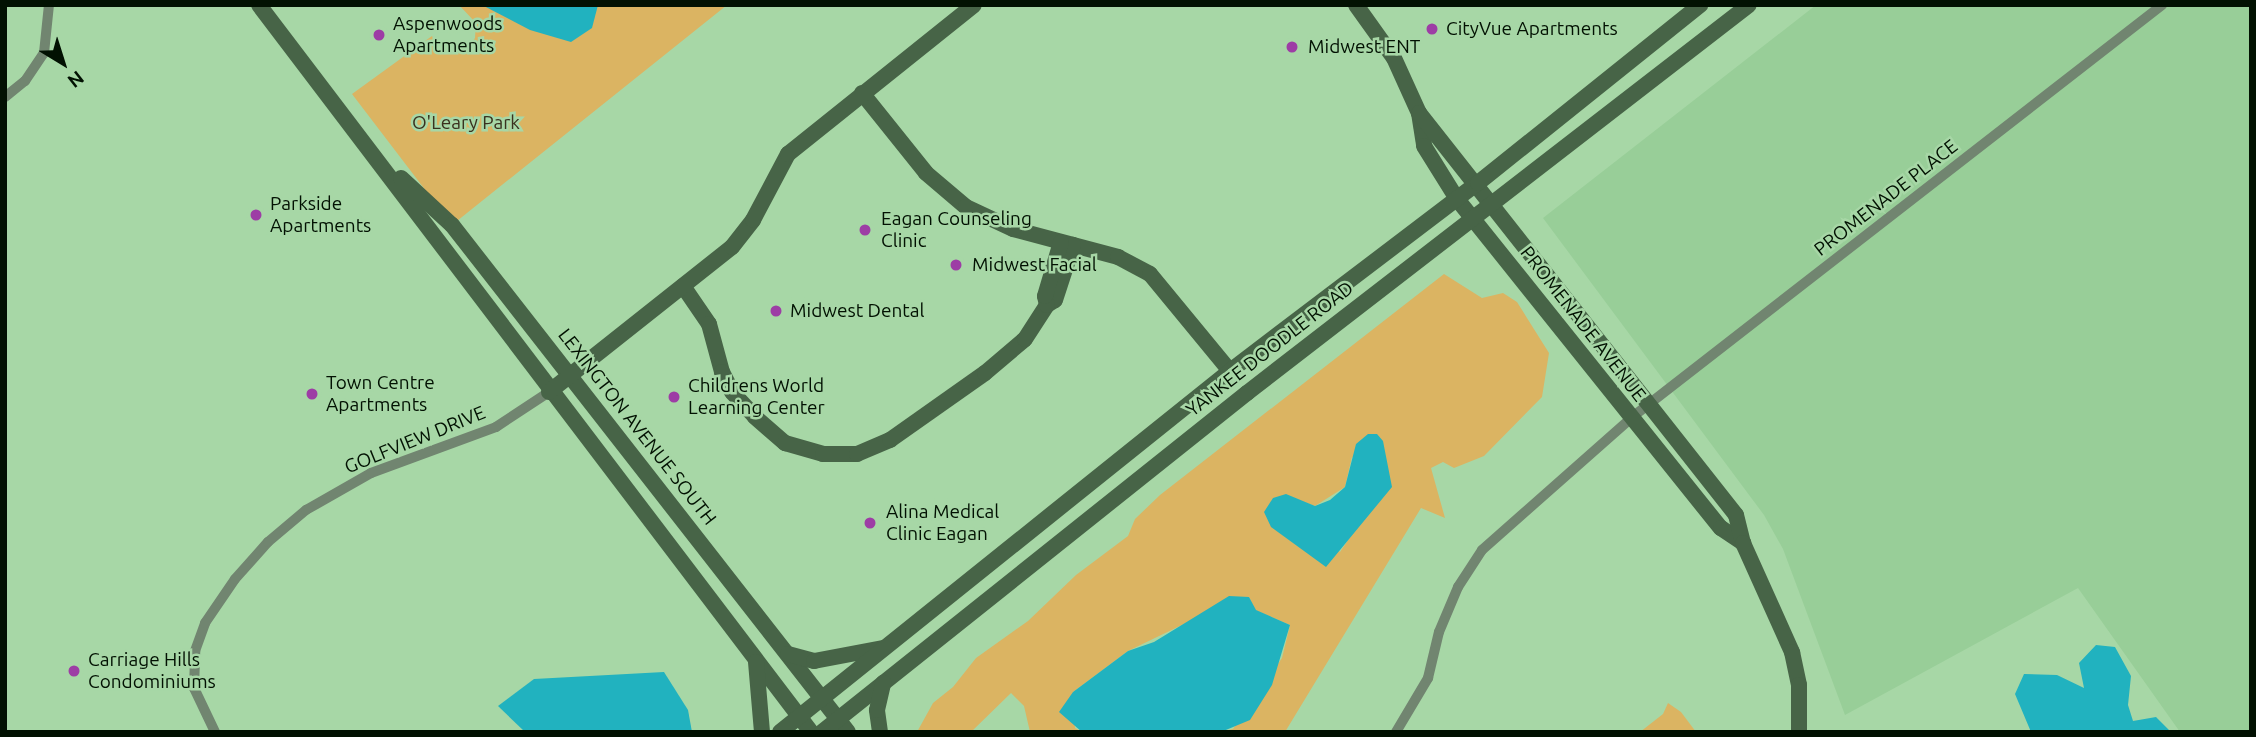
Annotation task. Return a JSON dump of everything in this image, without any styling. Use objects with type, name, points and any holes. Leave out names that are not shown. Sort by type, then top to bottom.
[{"type":"street","points":[[5,97],[25,81],[44,53],[49,5]]},
{"type":"street","name":"LEXINGTON AVENUE SOUTH","points":[[260,5],[381,160],[549,392],[811,732]]},
{"type":"street","points":[[549,392],[732,247],[753,220],[788,154],[974,5]]},
{"type":"street","name":"PROMENADE AVENUE","points":[[1356,5],[1394,58],[1419,113],[1494,203],[1648,405],[1736,515],[1743,543],[1792,652],[1799,685],[1799,732]]},
{"type":"street","name":"YANKEE DOODLE ROAD","points":[[780,732],[1230,371],[1478,183],[1700,5]]},
{"type":"street","name":"YANKEE DOODLE ROAD","points":[[822,732],[843,725],[883,683],[1749,5]]},
{"type":"street","name":"PROMENADE PLACE","points":[[1396,732],[1429,678],[1447,613],[1482,550],[1631,418],[2162,5]]},
{"type":"street","points":[[862,93],[926,173],[966,207],[1013,229],[1126,260],[1150,274],[1230,371]]},
{"type":"street","name":"PROMENADE AVENUE","points":[[1419,113],[1424,146],[1457,198],[1721,528],[1743,543]]},
{"type":"street","name":"LEXINGTON AVENUE SOUTH","points":[[381,160],[452,225],[843,725]]},
{"type":"street","points":[[683,286],[709,324],[722,372],[733,392],[785,443],[823,454],[856,454],[890,440],[1025,339],[1047,305],[1055,300],[1067,243]]},
{"type":"street","name":"GOLFVIEW DRIVE","points":[[215,732],[194,688],[195,651],[205,623],[228,590],[268,542],[306,510],[371,473],[496,427],[549,392]]},
{"type":"street","points":[[787,653],[814,660],[885,648]]},
{"type":"street","points":[[755,660],[762,732]]},
{"type":"street","points":[[880,732],[877,710],[883,683]]},
{"type":"shaded area","points":[[1816,5],[2251,5],[2251,732],[2180,732],[2078,588],[1845,715],[1783,549],[1764,515],[1543,218]]},
{"type":"green space","name":"O'Leary Park","points":[[459,5],[727,5],[452,225],[352,94],[432,36],[440,50],[464,52],[475,38],[476,23]]},
{"type":"green space","points":[[1444,274],[1482,298],[1503,293],[1517,302],[1549,353],[1542,397],[1484,456],[1454,468],[1443,462],[1431,468],[1445,518],[1421,508],[1285,732],[1221,732],[1233,729],[1282,658],[1290,625],[1255,610],[1249,597],[1240,597],[1128,651],[1073,692],[1075,728],[1082,732],[1030,732],[1024,706],[1011,693],[971,732],[917,732],[933,703],[953,687],[976,658],[1028,621],[1076,575],[1128,536],[1135,519],[1160,495]],"holes":[[[1352,457],[1391,487],[1364,516],[1340,552],[1301,501],[1315,506],[1345,487]]]},
{"type":"green space","points":[[1668,703],[1681,712],[1696,732],[1640,732],[1663,714]]},
{"type":"water","points":[[482,5],[598,5],[592,28],[571,42],[530,30]]},
{"type":"water","points":[[1368,434],[1377,434],[1383,441],[1392,487],[1326,567],[1271,527],[1264,512],[1273,498],[1286,494],[1315,506],[1330,500],[1345,487],[1356,444]]},
{"type":"water","points":[[1229,596],[1249,597],[1256,610],[1290,625],[1272,685],[1250,720],[1221,732],[1082,732],[1059,712],[1073,692],[1128,651],[1154,642]]},
{"type":"water","points":[[2096,645],[2115,647],[2131,676],[2128,705],[2133,721],[2156,717],[2171,732],[2031,732],[2015,694],[2024,674],[2057,675],[2084,688],[2079,663]]},
{"type":"water","points":[[664,672],[688,710],[692,732],[525,732],[498,706],[534,679]]},
{"type":"place","name":"CityVue Apartments","points":[[1432,29]]},
{"type":"place","name":"Aspenwoods Apartments","points":[[379,35]]},
{"type":"place","name":"Midwest ENT","points":[[1292,47]]},
{"type":"place","name":"Parkside Apartments","points":[[256,215]]},
{"type":"place","name":"Eagan Counseling Clinic","points":[[865,230]]},
{"type":"place","name":"Midwest Facial","points":[[956,265]]},
{"type":"place","name":"Midwest Dental","points":[[776,311]]},
{"type":"place","name":"Town Centre Apartments","points":[[312,394]]},
{"type":"place","name":"Childrens World Learning Center","points":[[674,397]]},
{"type":"place","name":"Alina Medical Clinic Eagan","points":[[870,523]]},
{"type":"place","name":"Carriage Hills Condominiums","points":[[74,671]]}]
